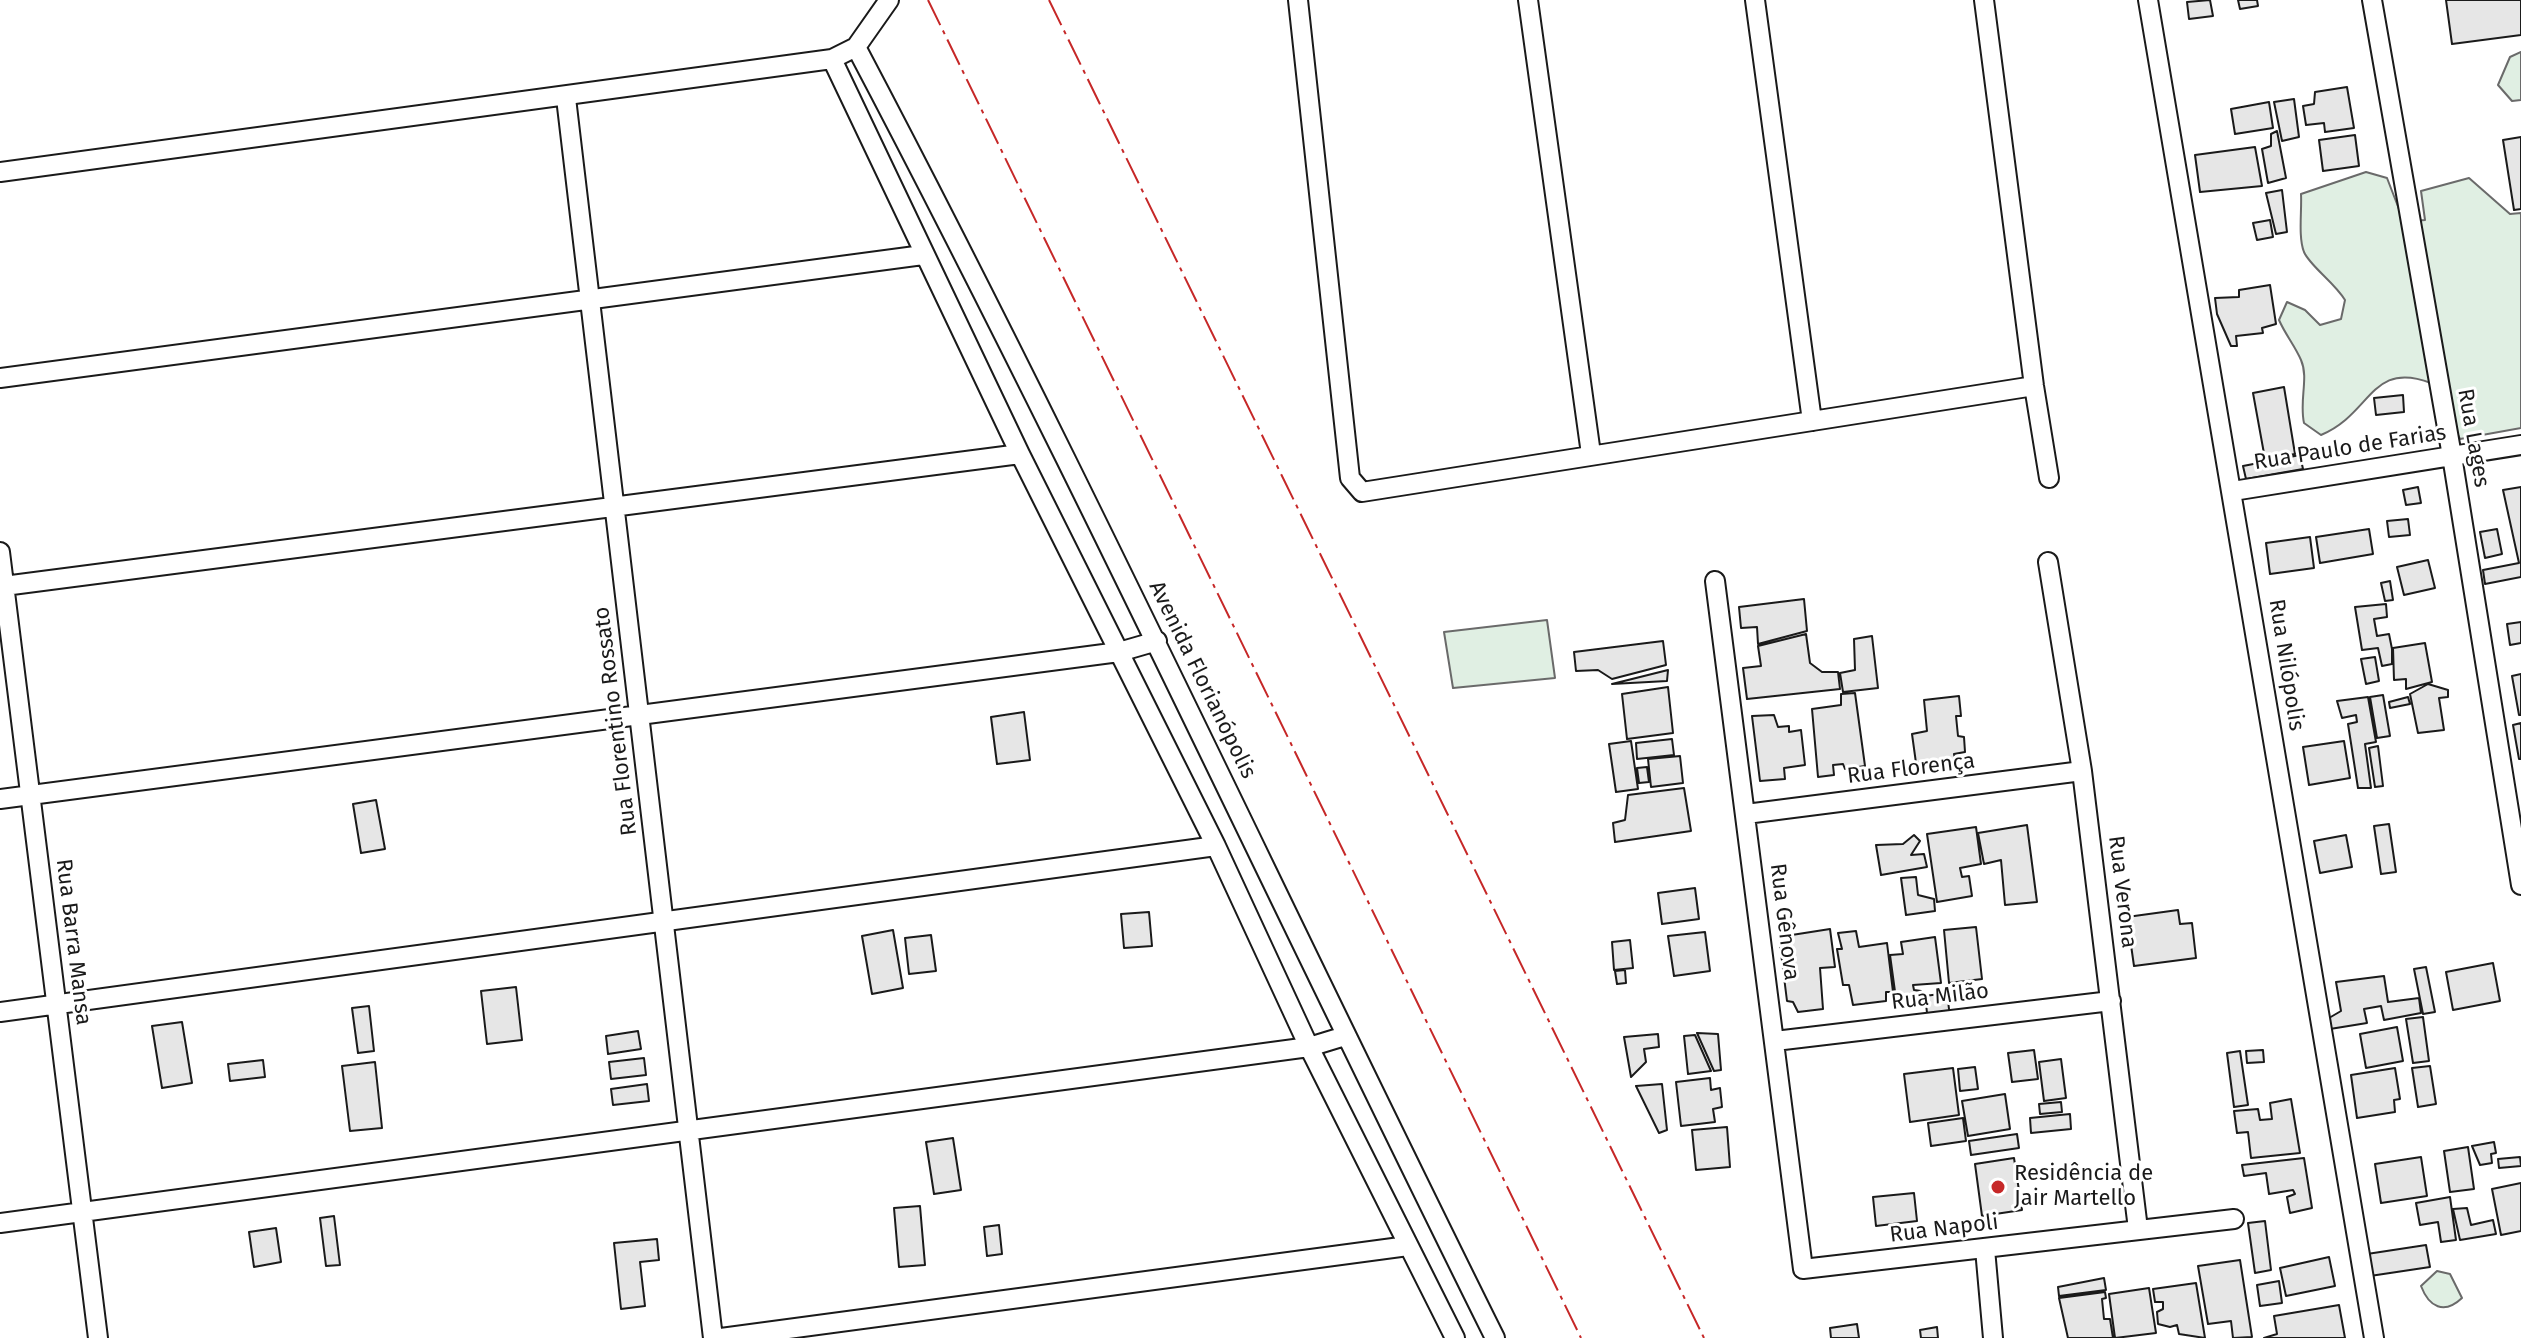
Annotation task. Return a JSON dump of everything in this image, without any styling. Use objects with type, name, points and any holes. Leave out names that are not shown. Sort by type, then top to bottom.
[{"type":"street","points":[[0,172],[566,98],[832,59],[856,47],[889,0]]},
{"type":"street","points":[[1298,0],[1349,462],[1355,486],[1367,493],[1591,454],[2034,386]]},
{"type":"street","points":[[1528,0],[1591,454]]},
{"type":"street","points":[[1755,0],[1812,421]]},
{"type":"street","points":[[1984,0],[2034,386],[2049,478]]},
{"type":"street","name":"Rua Nilópolis","points":[[2148,0],[2374,1338]]},
{"type":"street","name":"Rua Lages","points":[[2372,0],[2452,456],[2521,885]]},
{"type":"street","name":"Avenida Florianópolis","points":[[856,47],[1060,441],[1345,1036],[1495,1338]]},
{"type":"street","points":[[832,59],[923,255],[1216,846],[1309,1047],[1455,1338]]},
{"type":"street","name":"Rua Florentino Rossato","points":[[566,98],[713,1338]]},
{"type":"street","points":[[0,378],[923,255]]},
{"type":"street","name":"Rua Paulo de Farias","points":[[2233,491],[2521,445]]},
{"type":"street","points":[[4,586],[1020,454]]},
{"type":"street","name":"Rua Barra Mansa","points":[[0,552],[98,1338]]},
{"type":"street","name":"Rua Verona","points":[[2048,562],[2082,771],[2138,1229]]},
{"type":"street","name":"Rua Gênova","points":[[1715,581],[1803,1269]]},
{"type":"street","points":[[0,799],[1119,652],[1157,641]]},
{"type":"street","name":"Rua Florença","points":[[1746,814],[2082,771]]},
{"type":"street","points":[[0,1012],[1216,846]]},
{"type":"street","name":"Rua Milão","points":[[1775,1041],[2111,1001]]},
{"type":"street","points":[[0,1223],[1309,1047],[1345,1036]]},
{"type":"street","name":"Rua Napoli","points":[[1803,1269],[2234,1219]]},
{"type":"street","points":[[721,1338],[1408,1246]]},
{"type":"street","points":[[1985,1249],[1993,1338]]},
{"type":"green space","points":[[2521,52],[2521,100],[2512,101],[2498,85],[2510,57]]},
{"type":"green space","points":[[2366,172],[2387,178],[2404,222],[2425,220],[2421,191],[2469,178],[2510,214],[2521,213],[2521,428],[2460,439],[2431,383],[2411,378],[2395,378],[2383,384],[2338,426],[2321,435],[2304,423],[2303,367],[2279,320],[2287,302],[2305,310],[2320,325],[2341,319],[2345,300],[2304,252],[2301,194]]},
{"type":"green space","points":[[1547,620],[1555,678],[1453,688],[1444,632]]},
{"type":"green space","points":[[2437,1271],[2450,1274],[2462,1298],[2449,1306],[2433,1304],[2421,1286]]},
{"type":"building","points":[[2210,0],[2213,16],[2189,19],[2187,2]]},
{"type":"building","points":[[2238,0],[2257,0],[2258,6],[2240,9]]},
{"type":"building","points":[[2446,0],[2521,0],[2521,35],[2452,44]]},
{"type":"building","points":[[2347,87],[2354,128],[2325,132],[2324,123],[2306,125],[2303,106],[2314,104],[2315,92]]},
{"type":"building","points":[[2294,99],[2299,137],[2282,141],[2274,102]]},
{"type":"building","points":[[2269,102],[2273,128],[2235,134],[2231,109]]},
{"type":"building","points":[[2277,131],[2286,178],[2268,183],[2262,149],[2271,146],[2271,134]]},
{"type":"building","points":[[2355,135],[2359,166],[2323,171],[2319,140]]},
{"type":"building","points":[[2521,137],[2521,209],[2514,210],[2503,140]]},
{"type":"building","points":[[2255,147],[2262,186],[2200,192],[2195,155]]},
{"type":"building","points":[[2282,190],[2287,232],[2276,234],[2266,193]]},
{"type":"building","points":[[2270,220],[2273,237],[2257,240],[2253,223]]},
{"type":"building","points":[[2270,285],[2276,324],[2262,328],[2263,333],[2236,336],[2237,346],[2231,346],[2217,314],[2215,298],[2239,297],[2239,290]]},
{"type":"building","points":[[2284,387],[2295,454],[2265,459],[2253,393]]},
{"type":"building","points":[[2403,395],[2404,412],[2376,415],[2374,398]]},
{"type":"building","points":[[2300,455],[2303,469],[2246,479],[2243,466]]},
{"type":"building","points":[[2418,487],[2421,503],[2406,505],[2403,490]]},
{"type":"building","points":[[2521,487],[2521,577],[2485,584],[2483,570],[2519,563],[2503,490]]},
{"type":"building","points":[[2408,519],[2410,535],[2389,537],[2387,521]]},
{"type":"building","points":[[2369,529],[2373,554],[2320,563],[2316,537]]},
{"type":"building","points":[[2497,529],[2502,554],[2485,558],[2480,532]]},
{"type":"building","points":[[2310,537],[2314,568],[2270,574],[2266,543]]},
{"type":"building","points":[[2428,560],[2435,588],[2404,595],[2397,567]]},
{"type":"building","points":[[2390,581],[2393,600],[2385,601],[2381,583]]},
{"type":"building","points":[[1804,599],[1807,631],[1758,644],[1757,627],[1741,628],[1739,607]]},
{"type":"building","points":[[2386,604],[2387,617],[2374,619],[2377,636],[2389,634],[2392,649],[2392,664],[2382,666],[2378,648],[2362,650],[2355,607]]},
{"type":"building","points":[[2521,622],[2521,643],[2510,645],[2507,624]]},
{"type":"building","points":[[1806,634],[1810,663],[1822,672],[1838,672],[1840,689],[1747,699],[1743,668],[1761,666],[1758,646]]},
{"type":"building","points":[[1872,636],[1878,688],[1843,692],[1840,673],[1855,670],[1854,639]]},
{"type":"building","points":[[1663,641],[1666,665],[1612,679],[1598,670],[1576,671],[1574,652]]},
{"type":"building","points":[[2425,643],[2432,682],[2406,689],[2406,679],[2394,680],[2393,648]]},
{"type":"building","points":[[2375,657],[2379,681],[2366,684],[2361,659]]},
{"type":"building","points":[[1668,670],[1667,681],[1612,684]]},
{"type":"building","points":[[2521,674],[2521,715],[2519,715],[2512,676]]},
{"type":"building","points":[[2428,684],[2448,690],[2448,697],[2439,698],[2444,730],[2418,733],[2410,694]]},
{"type":"building","points":[[1668,687],[1673,733],[1627,739],[1622,694]]},
{"type":"building","points":[[1855,693],[1865,766],[1845,769],[1843,764],[1833,765],[1834,775],[1818,777],[1812,709],[1841,705],[1841,694]]},
{"type":"building","points":[[2383,695],[2390,736],[2377,738],[2370,697]]},
{"type":"building","points":[[1959,696],[1961,716],[1956,716],[1958,736],[1964,737],[1965,752],[1954,754],[1955,759],[1916,763],[1912,734],[1927,731],[1924,700]]},
{"type":"building","points":[[2368,697],[2376,742],[2365,744],[2371,788],[2358,788],[2348,724],[2357,722],[2356,715],[2342,718],[2337,701]]},
{"type":"building","points":[[2408,697],[2410,704],[2390,708],[2389,702]]},
{"type":"building","points":[[1024,712],[1030,760],[997,764],[991,717]]},
{"type":"building","points":[[1774,715],[1778,727],[1789,726],[1789,732],[1801,730],[1805,765],[1784,768],[1785,779],[1760,781],[1752,716]]},
{"type":"building","points":[[2521,723],[2521,759],[2519,759],[2513,725]]},
{"type":"building","points":[[1672,739],[1674,755],[1637,759],[1636,743]]},
{"type":"building","points":[[1631,741],[1638,789],[1616,792],[1609,744]]},
{"type":"building","points":[[2344,741],[2350,778],[2309,785],[2303,747]]},
{"type":"building","points":[[2378,746],[2383,786],[2375,787],[2369,748]]},
{"type":"building","points":[[1680,756],[1683,783],[1651,787],[1648,759]]},
{"type":"building","points":[[1647,767],[1649,782],[1639,783],[1637,768]]},
{"type":"building","points":[[1684,788],[1691,831],[1615,842],[1613,823],[1625,820],[1628,795]]},
{"type":"building","points":[[376,800],[385,849],[361,853],[353,804]]},
{"type":"building","points":[[2389,824],[2396,872],[2381,874],[2374,826]]},
{"type":"building","points":[[2027,825],[2037,902],[2005,905],[2001,860],[1984,864],[1978,833]]},
{"type":"building","points":[[1976,827],[1981,864],[1960,868],[1962,877],[1969,876],[1972,896],[1937,902],[1927,834]]},
{"type":"building","points":[[1914,835],[1920,841],[1911,855],[1924,854],[1927,867],[1881,875],[1876,845],[1903,844]]},
{"type":"building","points":[[2346,835],[2352,867],[2320,873],[2314,841]]},
{"type":"building","points":[[1916,877],[1918,895],[1934,899],[1935,911],[1906,915],[1901,878]]},
{"type":"building","points":[[1695,888],[1699,919],[1662,924],[1658,893]]},
{"type":"building","points":[[2178,910],[2180,924],[2192,923],[2196,958],[2134,966],[2127,917]]},
{"type":"building","points":[[1149,912],[1152,946],[1124,948],[1121,914]]},
{"type":"building","points":[[1976,927],[1982,979],[1949,983],[1944,930]]},
{"type":"building","points":[[1830,929],[1835,967],[1820,968],[1823,1009],[1798,1012],[1793,1002],[1787,1001],[1779,937]]},
{"type":"building","points":[[893,930],[903,988],[872,994],[862,936]]},
{"type":"building","points":[[1856,931],[1859,947],[1887,943],[1893,992],[1886,992],[1886,1001],[1853,1005],[1849,985],[1843,985],[1837,949],[1842,949],[1838,933]]},
{"type":"building","points":[[1705,932],[1710,971],[1674,976],[1668,936]]},
{"type":"building","points":[[931,935],[936,971],[909,974],[905,938]]},
{"type":"building","points":[[1935,937],[1941,983],[1913,985],[1914,990],[1921,991],[1923,995],[1896,999],[1890,955],[1903,954],[1901,942]]},
{"type":"building","points":[[1630,940],[1633,968],[1614,970],[1612,942]]},
{"type":"building","points":[[2493,963],[2500,1001],[2453,1010],[2446,972]]},
{"type":"building","points":[[2426,967],[2435,1012],[2423,1014],[2414,969]]},
{"type":"building","points":[[1625,970],[1626,983],[1617,984],[1615,971]]},
{"type":"building","points":[[2384,976],[2388,1002],[2419,998],[2421,1013],[2384,1020],[2381,1006],[2364,1009],[2367,1023],[2330,1029],[2329,1018],[2341,1011],[2336,982]]},
{"type":"building","points":[[516,987],[522,1040],[487,1044],[481,991]]},
{"type":"building","points":[[1947,993],[1950,1017],[1928,1021],[1925,996]]},
{"type":"building","points":[[369,1006],[374,1051],[358,1053],[352,1008]]},
{"type":"building","points":[[2423,1017],[2429,1061],[2413,1063],[2406,1019]]},
{"type":"building","points":[[182,1022],[192,1083],[162,1088],[152,1026]]},
{"type":"building","points":[[2397,1027],[2403,1061],[2366,1068],[2360,1034]]},
{"type":"building","points":[[638,1031],[641,1049],[608,1054],[606,1036]]},
{"type":"building","points":[[1697,1033],[1718,1034],[1721,1070],[1714,1071]]},
{"type":"building","points":[[1658,1034],[1659,1047],[1644,1049],[1646,1062],[1631,1077],[1624,1037]]},
{"type":"building","points":[[1695,1035],[1711,1071],[1688,1074],[1684,1036]]},
{"type":"building","points":[[2034,1050],[2038,1079],[2012,1082],[2008,1053]]},
{"type":"building","points":[[2263,1050],[2264,1062],[2247,1063],[2246,1051]]},
{"type":"building","points":[[2240,1051],[2248,1105],[2234,1107],[2227,1053]]},
{"type":"building","points":[[644,1058],[646,1075],[611,1079],[609,1062]]},
{"type":"building","points":[[2061,1059],[2066,1098],[2044,1101],[2039,1062]]},
{"type":"building","points":[[263,1060],[265,1077],[230,1081],[228,1064]]},
{"type":"building","points":[[375,1062],[382,1128],[350,1131],[342,1066]]},
{"type":"building","points":[[2430,1066],[2436,1104],[2418,1107],[2412,1068]]},
{"type":"building","points":[[1975,1067],[1978,1089],[1960,1091],[1958,1069]]},
{"type":"building","points":[[1953,1068],[1959,1115],[1910,1122],[1904,1074]]},
{"type":"building","points":[[2395,1068],[2400,1099],[2394,1100],[2395,1112],[2357,1118],[2351,1075]]},
{"type":"building","points":[[1710,1078],[1711,1090],[1720,1088],[1722,1107],[1713,1109],[1715,1122],[1681,1126],[1676,1082]]},
{"type":"building","points":[[647,1084],[649,1101],[613,1105],[611,1089]]},
{"type":"building","points":[[1662,1084],[1667,1130],[1659,1133],[1636,1086]]},
{"type":"building","points":[[2005,1094],[2010,1129],[1968,1136],[1962,1101]]},
{"type":"building","points":[[2291,1099],[2300,1153],[2251,1158],[2248,1132],[2237,1133],[2234,1111],[2258,1109],[2260,1120],[2272,1119],[2270,1103]]},
{"type":"building","points":[[2061,1102],[2062,1112],[2040,1114],[2039,1104]]},
{"type":"building","points":[[2070,1114],[2071,1129],[2031,1133],[2030,1118]]},
{"type":"building","points":[[1963,1118],[1966,1141],[1931,1146],[1928,1123]]},
{"type":"building","points":[[1727,1127],[1730,1167],[1696,1170],[1692,1130]]},
{"type":"building","points":[[2017,1134],[2019,1148],[1971,1155],[1969,1141]]},
{"type":"building","points":[[953,1138],[961,1190],[934,1194],[926,1142]]},
{"type":"building","points":[[2494,1142],[2496,1153],[2491,1154],[2492,1163],[2480,1165],[2472,1146]]},
{"type":"building","points":[[2468,1147],[2474,1189],[2450,1192],[2444,1151]]},
{"type":"building","points":[[2421,1157],[2427,1196],[2381,1203],[2375,1164]]},
{"type":"building","points":[[2520,1157],[2521,1166],[2499,1168],[2498,1159]]},
{"type":"building","name":"Residência de Jair Martello","points":[[2014,1158],[2022,1210],[1982,1216],[1975,1164]]},
{"type":"building","points":[[2304,1158],[2312,1208],[2290,1213],[2287,1197],[2295,1194],[2293,1190],[2269,1194],[2266,1173],[2244,1176],[2242,1165]]},
{"type":"building","points":[[2521,1183],[2521,1231],[2501,1235],[2492,1189]]},
{"type":"building","points":[[1914,1193],[1917,1221],[1876,1226],[1873,1197]]},
{"type":"building","points":[[2450,1197],[2456,1240],[2441,1242],[2438,1222],[2420,1225],[2416,1203]]},
{"type":"building","points":[[920,1206],[925,1265],[899,1267],[894,1208]]},
{"type":"building","points":[[2467,1208],[2471,1225],[2493,1220],[2496,1234],[2460,1240],[2453,1209]]},
{"type":"building","points":[[334,1216],[340,1265],[326,1266],[320,1218]]},
{"type":"building","points":[[2265,1221],[2271,1270],[2255,1273],[2248,1223]]},
{"type":"building","points":[[999,1225],[1002,1254],[987,1256],[984,1227]]},
{"type":"building","points":[[276,1228],[281,1262],[254,1267],[249,1232]]},
{"type":"building","points":[[657,1239],[659,1260],[640,1262],[645,1306],[621,1309],[614,1243]]},
{"type":"building","points":[[2426,1245],[2430,1267],[2370,1276],[2367,1254]]},
{"type":"building","points":[[2329,1257],[2335,1286],[2286,1296],[2280,1268]]},
{"type":"building","points":[[2240,1260],[2252,1337],[2233,1338],[2231,1321],[2208,1324],[2198,1266]]},
{"type":"building","points":[[2104,1278],[2106,1290],[2059,1296],[2058,1287]]},
{"type":"building","points":[[2279,1281],[2282,1303],[2260,1306],[2257,1285]]},
{"type":"building","points":[[2196,1283],[2205,1338],[2179,1334],[2177,1325],[2158,1324],[2157,1312],[2163,1309],[2163,1302],[2155,1302],[2153,1289]]},
{"type":"building","points":[[2149,1288],[2156,1333],[2115,1338],[2109,1294]]},
{"type":"building","points":[[2105,1292],[2106,1298],[2102,1299],[2104,1319],[2110,1319],[2113,1338],[2068,1338],[2059,1298]]},
{"type":"building","points":[[2339,1305],[2345,1338],[2264,1338],[2277,1334],[2274,1316]]},
{"type":"building","points":[[1857,1324],[1859,1338],[1831,1338],[1830,1328]]},
{"type":"building","points":[[1937,1327],[1938,1338],[1921,1338],[1920,1330]]},
{"type":"power","points":[[928,0],[1581,1338]]},
{"type":"power","points":[[1049,0],[1704,1338]]},
{"type":"place","name":"Residência de Jair Martello","points":[[1998,1187]]}]
